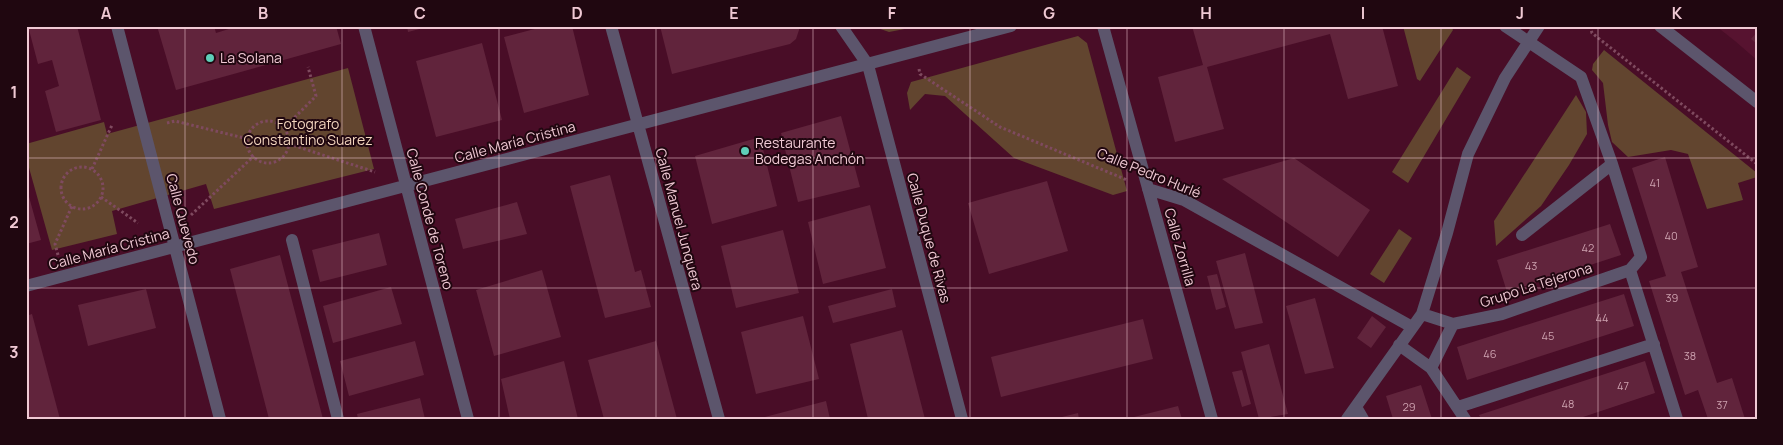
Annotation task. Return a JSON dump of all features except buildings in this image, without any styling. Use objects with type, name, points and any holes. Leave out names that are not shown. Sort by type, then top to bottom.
[{"type":"street","name":"Calle Quevedo","points":[[117,26],[220,419]]},
{"type":"street","name":"Calle Conde de Toreno","points":[[364,26],[468,419]]},
{"type":"street","name":"Calle Manuel Junquera","points":[[611,26],[719,419]]},
{"type":"street","points":[[841,26],[868,65]]},
{"type":"street","name":"Calle María Cristina","points":[[26,286],[1011,26]]},
{"type":"street","name":"Calle Zorrilla","points":[[1103,26],[1212,419]]},
{"type":"street","points":[[1505,26],[1581,77],[1612,164],[1641,257],[1630,270],[1677,419]]},
{"type":"street","points":[[1347,419],[1422,314],[1447,234],[1468,154],[1505,78],[1539,26]]},
{"type":"street","points":[[1660,26],[1757,102]]},
{"type":"street","name":"Calle Duque de Rivas","points":[[868,65],[962,419]]},
{"type":"street","points":[[1522,235],[1612,164]]},
{"type":"street","name":"Calle Pedro Hurlé","points":[[1148,189],[1184,200],[1412,327]]},
{"type":"street","points":[[292,240],[338,419]]},
{"type":"street","name":"Grupo La Tejerona","points":[[1422,314],[1453,324],[1502,314],[1630,270]]},
{"type":"street","points":[[1431,368],[1453,324]]},
{"type":"street","points":[[1458,407],[1654,344]]},
{"type":"street","points":[[1399,345],[1431,368],[1465,419]]},
{"type":"street","points":[[1356,407],[1364,419]]},
{"type":"path","points":[[1590,26],[1592,33],[1757,164]]},
{"type":"path","name":"Calle Pedro Hurlé","points":[[914,52],[920,74],[1000,128],[1148,189]]},
{"type":"path","points":[[284,128],[316,96],[308,67]]},
{"type":"path","points":[[167,123],[175,121],[248,139]]},
{"type":"path","points":[[272,121],[284,128],[289,144],[284,156],[279,160],[266,163],[254,156],[250,151],[248,139],[250,132],[259,123],[272,121]]},
{"type":"path","points":[[92,169],[112,125]]},
{"type":"path","points":[[289,144],[375,172]]},
{"type":"path","points":[[191,215],[254,156]]},
{"type":"path","points":[[77,167],[92,169],[101,178],[103,185],[101,197],[91,206],[85,208],[72,206],[63,196],[62,182],[65,175],[77,167]]},
{"type":"path","points":[[101,197],[138,223]]},
{"type":"path","points":[[58,255],[55,244],[72,206]]},
{"type":"shaded area","points":[[1716,26],[1757,26],[1757,60],[1735,41]]},
{"type":"green space","points":[[872,26],[920,26],[889,32]]},
{"type":"green space","points":[[1403,26],[1451,26],[1453,30],[1420,81],[1417,79]]},
{"type":"green space","points":[[1078,36],[1087,43],[1127,191],[1113,195],[1014,158],[945,96],[925,94],[910,110],[907,93],[911,82]]},
{"type":"green space","points":[[1604,50],[1757,173],[1757,177],[1738,183],[1743,200],[1707,209],[1688,154],[1671,150],[1628,157],[1612,142],[1603,83],[1592,70],[1593,64]]},
{"type":"green space","points":[[1457,67],[1471,77],[1408,183],[1392,172]]},
{"type":"green space","name":"Fotografo Constantino Suarez","points":[[348,68],[374,169],[214,209],[206,184],[112,211],[117,234],[52,250],[26,157],[26,144],[104,122],[107,134]]},
{"type":"green space","points":[[1576,95],[1586,112],[1587,134],[1569,165],[1541,206],[1496,246],[1494,221]]},
{"type":"green space","points":[[1399,229],[1412,238],[1384,283],[1370,274]]},
{"type":"place","name":"La Solana","points":[[210,58]]},
{"type":"place","name":"Restaurante Bodegas Anchón","points":[[745,151]]}]
